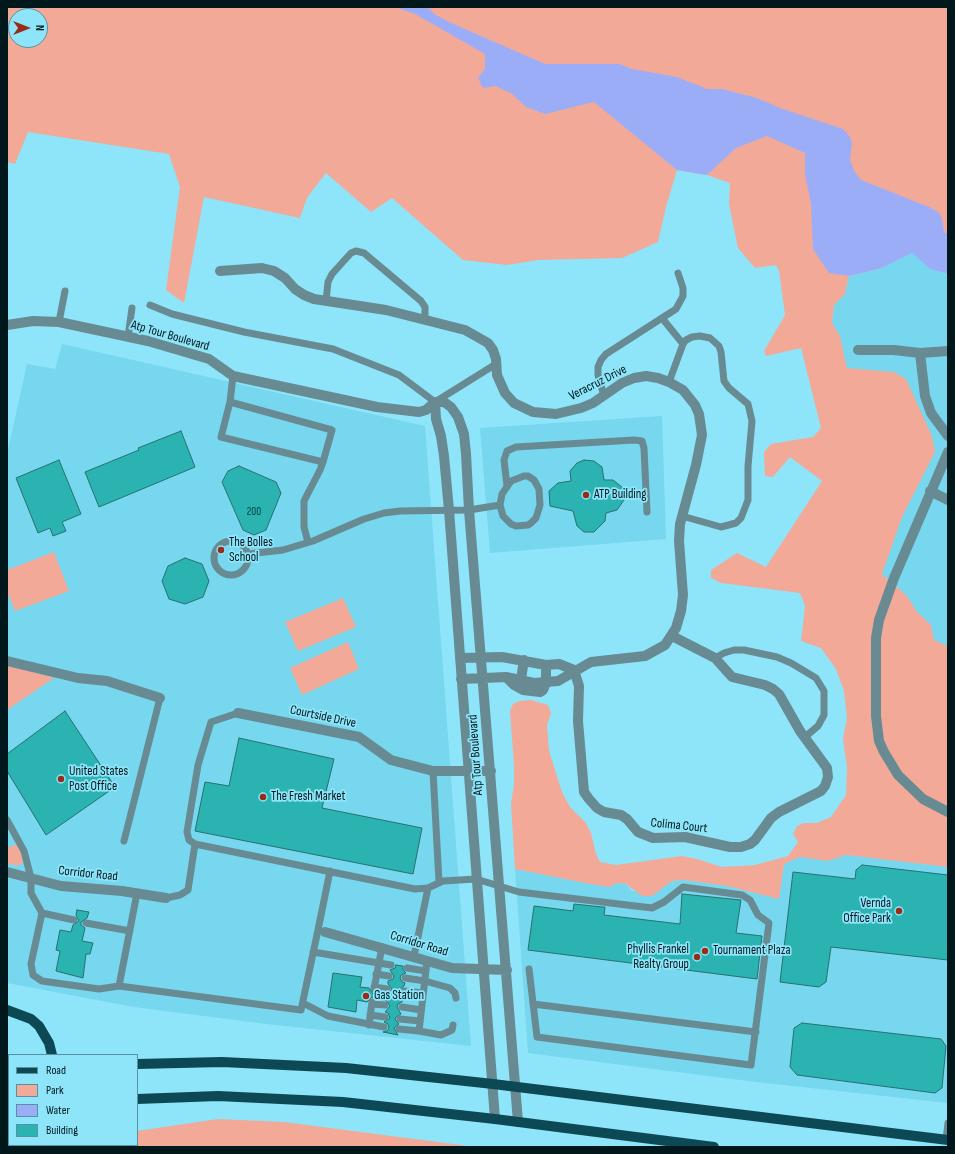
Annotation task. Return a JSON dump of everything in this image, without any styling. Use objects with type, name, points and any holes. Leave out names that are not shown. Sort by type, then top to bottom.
[{"type":"main road","points":[[7,1010],[31,1019],[39,1026],[49,1043],[52,1054]]},
{"type":"main road","points":[[138,1064],[222,1062],[277,1063],[346,1068],[493,1084],[946,1142]]},
{"type":"main road","points":[[138,1098],[218,1096],[343,1102],[495,1119],[714,1147]]},
{"type":"street","name":"Veracruz Drive","points":[[220,271],[246,268],[268,269],[285,278],[304,295],[326,301],[386,310],[456,327],[488,343],[493,350],[498,379],[505,394],[514,403],[533,412],[544,414],[569,412],[582,408],[604,396],[622,383],[634,378],[652,377],[669,382],[689,397],[699,414],[702,435],[696,465],[682,516],[679,541],[683,595],[679,616],[672,636],[665,645],[645,656],[591,662],[574,670],[558,681],[534,683],[506,677],[461,679]]},
{"type":"street","name":"Atp Tour Boulevard","points":[[7,325],[33,321],[59,322],[180,349],[208,359],[233,376],[378,407],[419,412],[426,410],[435,402],[444,402],[451,407],[458,417],[464,434],[466,454],[469,510],[518,1122]]},
{"type":"street","points":[[858,350],[894,350],[920,353],[948,351]]},
{"type":"street","points":[[920,353],[925,396],[931,414],[948,436]]},
{"type":"street","name":"Atp Tour Boulevard","points":[[435,402],[436,419],[441,436],[444,456],[449,510],[495,1119]]},
{"type":"street","points":[[948,452],[894,578],[879,620],[876,638],[876,716],[880,741],[884,752],[898,775],[923,799],[948,812]]},
{"type":"street","points":[[930,491],[948,500]]},
{"type":"street","name":"Colima Court","points":[[574,670],[579,686],[578,721],[584,792],[596,808],[604,812],[621,815],[627,819],[638,832],[649,837],[658,839],[685,837],[741,847],[750,844],[755,840],[771,818],[779,812],[821,791],[825,786],[828,777],[827,768],[805,737],[779,694],[765,685],[732,677],[715,658],[672,636]]},
{"type":"street","points":[[460,658],[481,656],[524,660],[546,665],[559,664],[574,670]]},
{"type":"street","points":[[521,679],[524,660]]},
{"type":"street","points":[[7,661],[78,678],[107,681],[160,698]]},
{"type":"street","points":[[506,677],[514,685],[523,690],[540,692],[543,690],[546,683],[546,665]]},
{"type":"street","name":"Courtside Drive","points":[[238,713],[359,737],[391,760],[433,771],[490,771]]},
{"type":"street","name":"Corridor Road","points":[[7,872],[61,886],[137,893],[166,898]]},
{"type":"street","name":"Corridor Road","points":[[321,931],[414,956],[427,966],[507,970]]},
{"type":"lane","points":[[326,301],[328,282],[332,274],[351,253],[356,251],[364,253],[421,301],[425,307],[425,319]]},
{"type":"lane","points":[[604,396],[598,375],[598,367],[601,360],[606,354],[676,309],[682,302],[684,288],[678,273]]},
{"type":"lane","points":[[59,322],[65,291]]},
{"type":"lane","points":[[150,305],[172,314],[244,332],[333,348],[399,375],[435,402],[496,364]]},
{"type":"lane","points":[[128,337],[132,308]]},
{"type":"lane","points":[[662,318],[682,344]]},
{"type":"lane","points":[[669,382],[682,344],[692,337],[700,336],[715,341],[721,352],[724,381],[729,388],[748,404],[752,421],[748,466],[748,500],[741,518],[736,523],[721,526],[682,516]]},
{"type":"lane","points":[[233,376],[230,402],[221,437],[323,462]]},
{"type":"lane","points":[[230,402],[332,430],[323,462],[304,501],[304,527],[308,542]]},
{"type":"lane","points":[[507,486],[504,460],[507,451],[516,447],[634,440],[642,441],[644,448],[647,512]]},
{"type":"lane","points":[[528,476],[534,480],[539,489],[540,505],[536,518],[528,525],[511,524],[503,516],[500,505],[507,486],[511,481],[518,477],[528,476]]},
{"type":"lane","points":[[248,554],[282,550],[308,542],[364,519],[384,513],[400,511],[469,510],[500,505]]},
{"type":"lane","points":[[232,541],[242,545],[248,554],[247,566],[239,574],[233,576],[222,573],[215,564],[214,559],[217,548],[226,542],[232,541]]},
{"type":"lane","points":[[715,658],[734,650],[744,650],[777,657],[791,663],[816,678],[824,692],[824,716],[821,723],[805,737]]},
{"type":"lane","points":[[124,841],[160,698]]},
{"type":"lane","points":[[238,713],[211,722],[198,765],[187,832],[189,840],[195,844],[415,888],[428,888],[439,882],[476,879],[500,885],[519,892],[652,908],[664,902],[675,892],[684,887],[742,895],[750,900],[758,915],[769,923],[751,1065],[537,1037],[535,1031],[529,969]]},
{"type":"lane","points":[[433,771],[439,882]]},
{"type":"lane","points":[[8,823],[24,851],[31,878],[31,893],[42,913],[31,964],[33,975],[42,981],[98,989],[119,986],[301,1010],[313,952],[321,931],[330,871]]},
{"type":"lane","points":[[7,835],[15,837]]},
{"type":"lane","points":[[166,898],[180,895],[188,890],[195,844]]},
{"type":"lane","points":[[414,956],[428,888]]},
{"type":"lane","points":[[119,986],[137,893]]},
{"type":"lane","points":[[42,913],[74,920]]},
{"type":"lane","points":[[86,923],[130,931]]},
{"type":"lane","points":[[382,947],[374,988],[387,989]]},
{"type":"lane","points":[[313,952],[391,965]]},
{"type":"lane","points":[[407,968],[427,966],[419,1031]]},
{"type":"lane","points":[[376,974],[390,976]]},
{"type":"lane","points":[[405,978],[425,981],[450,988],[455,993],[456,998]]},
{"type":"lane","points":[[404,991],[423,993]]},
{"type":"lane","points":[[303,1003],[328,1016],[384,1027]]},
{"type":"lane","points":[[369,1025],[372,1003],[385,1005]]},
{"type":"lane","points":[[533,1004],[756,1032]]},
{"type":"lane","points":[[402,1007],[421,1010]]},
{"type":"lane","points":[[370,1015],[384,1017]]},
{"type":"lane","points":[[400,1019],[420,1021]]},
{"type":"lane","points":[[399,1029],[441,1035],[452,1030],[453,1025]]},
{"type":"lane","points":[[946,1142],[948,1123]]},
{"type":"shaded area","points":[[912,253],[930,269],[948,274],[948,646],[934,640],[931,625],[917,612],[907,596],[882,574],[902,517],[864,370],[847,368],[840,336],[832,323],[834,305],[845,294],[849,276],[882,268]]},
{"type":"shaded area","points":[[62,344],[425,426],[471,1046],[266,1024],[134,1007],[7,983],[7,454],[27,364],[55,369]]},
{"type":"shaded area","points":[[662,416],[666,539],[490,553],[480,428]]},
{"type":"shaded area","points":[[846,855],[948,867],[948,1103],[756,1082],[528,1053],[515,869],[609,887],[618,883],[626,884],[632,891],[663,887],[672,881],[684,880],[727,886],[779,899],[784,864],[800,857],[828,861]]},
{"type":"green space","points":[[7,7],[948,7],[948,234],[944,232],[882,268],[849,276],[845,294],[834,305],[832,323],[840,336],[847,368],[894,372],[906,379],[932,436],[935,452],[902,517],[882,574],[907,596],[917,612],[931,625],[934,640],[948,646],[948,867],[846,855],[828,861],[800,857],[784,864],[779,899],[727,886],[684,880],[672,881],[652,896],[642,896],[626,884],[618,883],[609,887],[515,869],[511,804],[514,784],[514,766],[510,711],[513,704],[519,701],[531,700],[548,705],[551,714],[547,725],[549,751],[562,792],[570,807],[586,823],[591,833],[596,854],[600,862],[616,865],[682,856],[722,867],[755,865],[788,856],[798,842],[793,834],[797,826],[804,823],[817,823],[831,817],[846,795],[847,767],[843,739],[847,718],[844,691],[836,669],[821,648],[801,641],[805,606],[800,593],[721,583],[711,578],[711,570],[737,553],[766,567],[822,481],[790,457],[773,477],[765,476],[764,452],[771,444],[813,437],[821,428],[801,348],[766,356],[764,351],[785,315],[779,271],[776,265],[755,268],[738,248],[729,204],[730,183],[707,175],[677,170],[658,242],[622,258],[538,260],[507,265],[463,260],[392,198],[371,212],[326,173],[307,198],[300,218],[204,197],[184,303],[166,290],[180,187],[169,154],[28,132],[15,164],[7,162]]},
{"type":"green space","points":[[54,552],[69,591],[15,611],[7,591],[7,570]]},
{"type":"green space","points":[[343,598],[356,627],[298,651],[285,622]]},
{"type":"green space","points":[[348,642],[359,669],[302,695],[290,668]]},
{"type":"green space","points":[[7,664],[54,678],[7,710]]},
{"type":"green space","points":[[22,842],[25,856],[23,862],[18,866],[7,863],[7,848]]},
{"type":"green space","points":[[218,1119],[284,1122],[476,1147],[7,1147],[7,1140],[8,1146],[138,1146],[138,1131]]},
{"type":"water","points":[[395,7],[428,7],[434,14],[449,22],[545,64],[619,64],[632,69],[677,77],[707,89],[722,89],[757,98],[780,108],[843,129],[850,137],[852,143],[850,160],[854,171],[861,180],[938,212],[942,218],[944,232],[948,234],[948,274],[930,269],[912,253],[882,268],[849,276],[829,273],[813,249],[811,203],[805,174],[805,153],[767,136],[736,148],[707,175],[677,170],[594,102],[545,114],[526,107],[511,93],[495,86],[483,88],[478,78],[485,69],[485,54],[415,14]]},
{"type":"building","points":[[181,431],[195,467],[99,507],[85,472],[139,450],[138,448]]},
{"type":"building","points":[[59,460],[81,514],[62,522],[66,531],[53,536],[50,528],[38,533],[16,478]]},
{"type":"building","name":"ATP Building","points":[[584,460],[594,461],[602,467],[604,480],[613,480],[623,488],[624,500],[617,510],[606,513],[605,521],[594,532],[584,532],[577,526],[573,511],[550,506],[549,491],[558,483],[571,481],[570,471],[577,463]]},
{"type":"building","points":[[239,466],[276,482],[281,493],[266,530],[254,535],[243,530],[222,482],[228,471]]},
{"type":"building","points":[[185,558],[202,564],[209,581],[203,597],[185,604],[169,599],[162,581],[168,566]]},
{"type":"building","name":"United States Post Office","points":[[65,711],[115,787],[46,835],[7,771],[7,754]]},
{"type":"building","name":"The Fresh Market","points":[[239,738],[334,759],[322,808],[422,828],[413,874],[195,831],[205,782],[229,786]]},
{"type":"building","points":[[862,865],[948,875],[948,960],[831,947],[826,982],[819,987],[780,982],[793,872],[855,879],[856,870]]},
{"type":"building","points":[[682,894],[741,900],[736,933],[762,936],[757,979],[528,950],[534,906],[573,911],[574,904],[605,907],[604,915],[680,924]]},
{"type":"building","points":[[77,910],[89,912],[87,918],[81,922],[81,925],[85,928],[82,941],[93,943],[90,954],[86,954],[83,978],[56,971],[60,951],[56,950],[60,930],[71,932],[73,925],[79,921],[76,915]]},
{"type":"building","name":"Gas Station","points":[[396,965],[403,966],[403,970],[406,973],[401,975],[400,978],[402,982],[405,983],[399,990],[403,996],[402,1002],[398,1004],[397,1007],[401,1014],[395,1018],[399,1024],[394,1028],[398,1035],[383,1032],[387,1031],[389,1028],[388,1024],[384,1022],[390,1018],[388,1013],[385,1012],[390,1006],[387,1001],[372,997],[367,1002],[357,1000],[356,1012],[328,1007],[333,973],[362,977],[360,987],[369,988],[373,994],[388,994],[392,989],[388,984],[388,981],[393,979],[394,976],[390,970],[395,968]]},
{"type":"building","points":[[802,1023],[941,1039],[946,1046],[942,1088],[935,1093],[797,1075],[790,1067],[794,1028]]},
{"type":"place","name":"ATP Building","points":[[586,495]]},
{"type":"place","name":"The Bolles School","points":[[221,550]]},
{"type":"place","name":"United States Post Office","points":[[61,779]]},
{"type":"place","name":"The Fresh Market","points":[[263,797]]},
{"type":"place","name":"Vernda Office Park","points":[[899,911]]},
{"type":"place","name":"Tournament Plaza","points":[[705,951]]},
{"type":"place","name":"Phyllis Frankel Realty Group","points":[[697,957]]},
{"type":"place","name":"Gas Station","points":[[366,996]]}]
